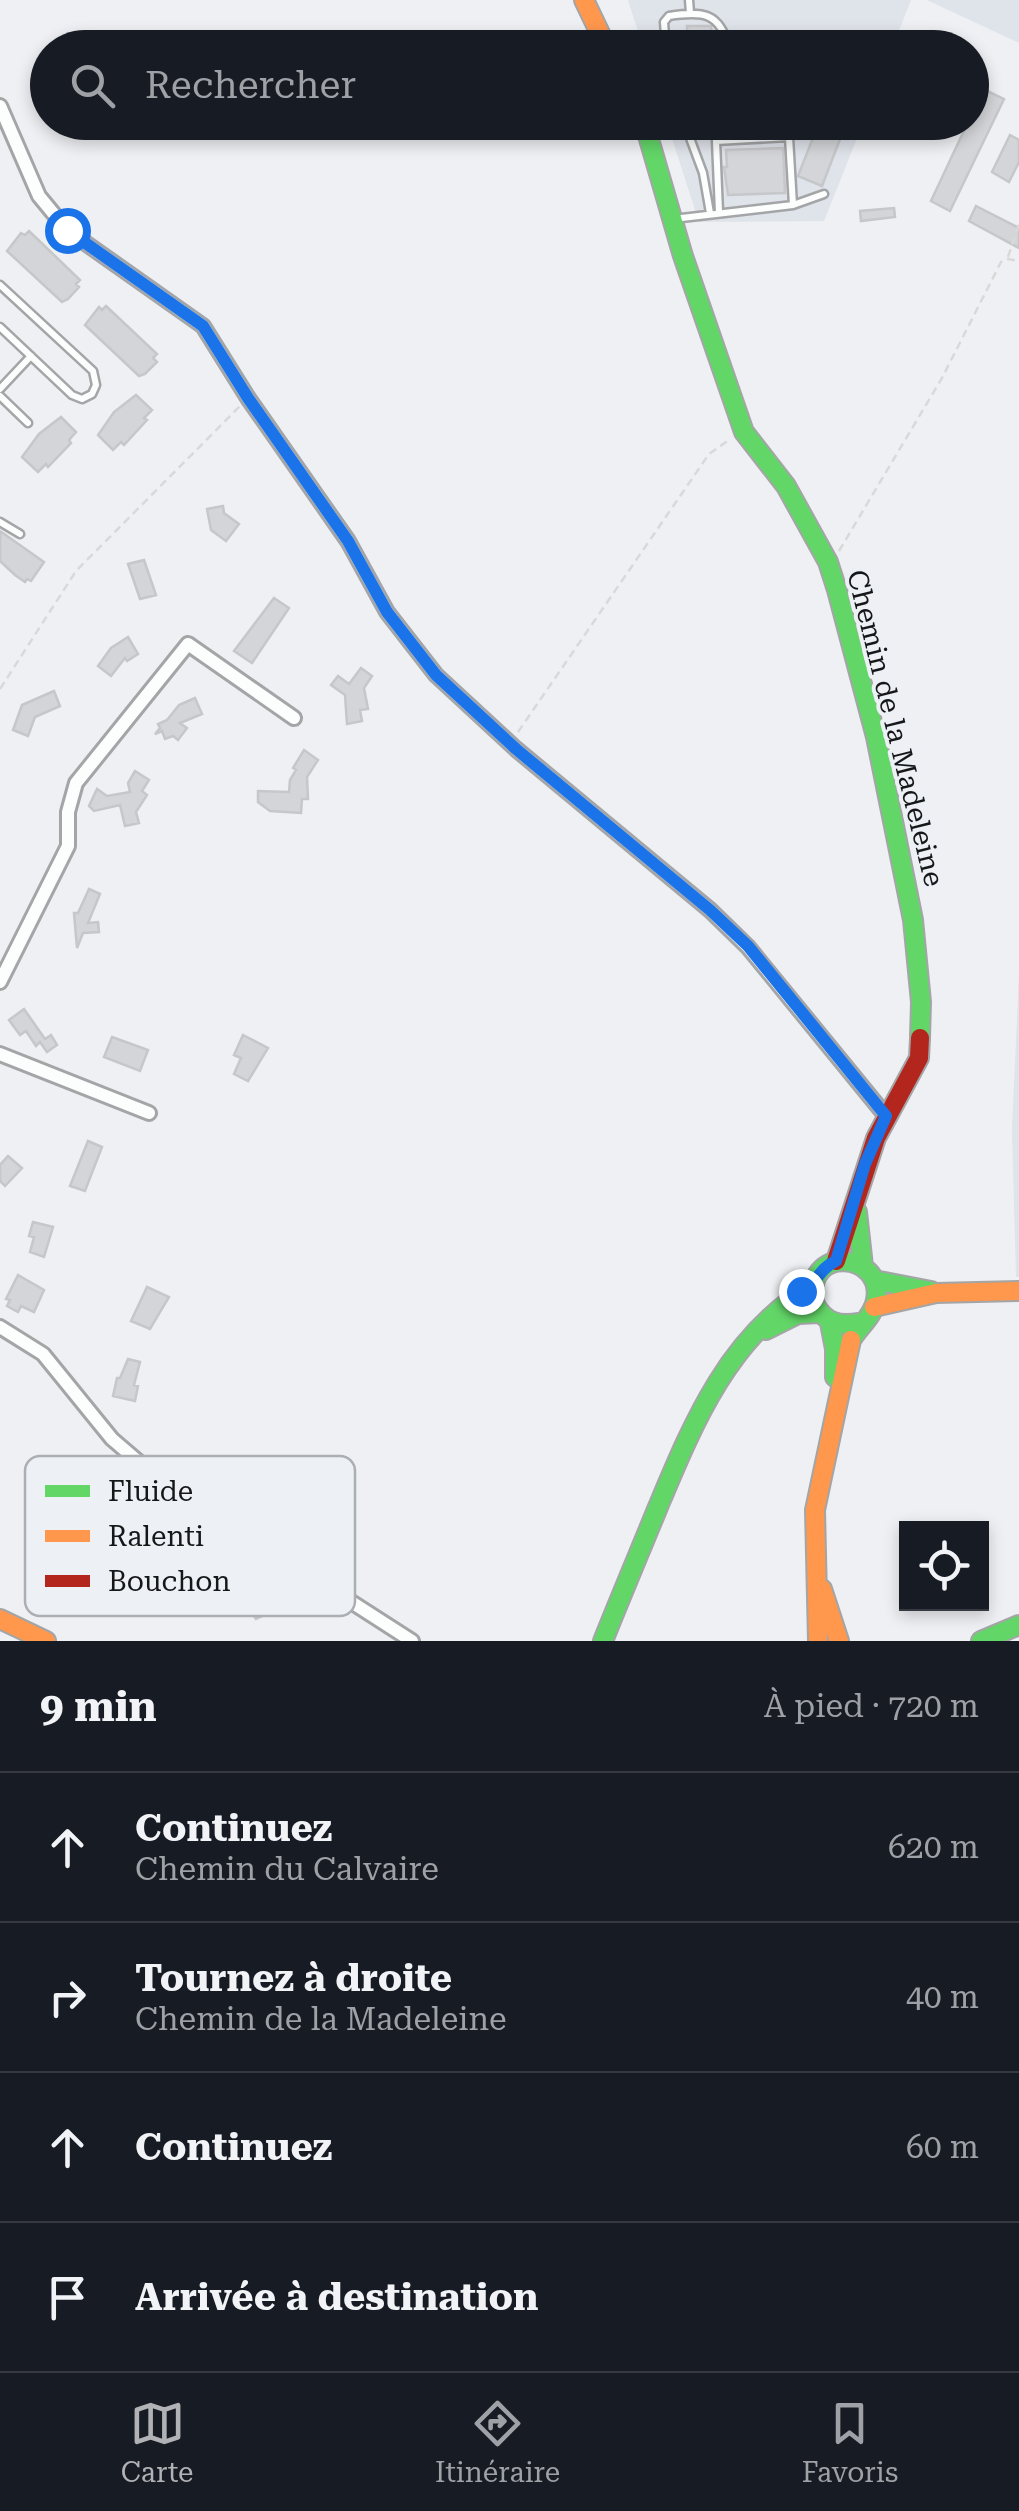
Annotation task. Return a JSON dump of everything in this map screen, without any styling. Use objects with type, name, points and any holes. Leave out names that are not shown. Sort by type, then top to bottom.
[{"type":"street","points":[[584,0],[599,30]]},
{"type":"street","points":[[1,111],[39,196],[67,230],[203,326],[348,541],[387,612],[436,675],[510,744],[748,946],[886,1116]]},
{"type":"street","name":"Chemin de la Madeleine","points":[[649,140],[744,432],[786,486],[828,562],[876,737],[918,954],[922,1040],[919,1058],[886,1116],[865,1164],[836,1261]]},
{"type":"street","points":[[0,982],[68,846],[68,812],[76,783],[188,644],[294,718]]},
{"type":"street","points":[[0,1054],[149,1113]]},
{"type":"street","points":[[818,1641],[815,1510],[849,1344],[877,1298],[858,1242],[858,1192]]},
{"type":"street","points":[[838,1392],[824,1318],[812,1296],[812,1286],[821,1270],[846,1260],[868,1273],[936,1293]]},
{"type":"street","points":[[603,1641],[692,1425],[730,1359],[782,1304],[812,1286]]},
{"type":"street","points":[[874,1308],[936,1293],[1012,1291]]},
{"type":"street","points":[[752,1337],[798,1314],[850,1326],[859,1323]]},
{"type":"street","points":[[0,1326],[43,1354],[112,1439],[132,1456]]},
{"type":"street","points":[[815,1567],[839,1641]]},
{"type":"street","points":[[355,1604],[412,1641]]},
{"type":"street","points":[[0,1619],[46,1641]]},
{"type":"street","points":[[981,1641],[1019,1624],[992,1641]]},
{"type":"lane","points":[[689,0],[690,13]]},
{"type":"lane","points":[[665,30],[669,16],[690,13],[713,17],[724,30]]},
{"type":"lane","points":[[691,140],[714,213]]},
{"type":"lane","points":[[714,213],[716,141],[741,140]]},
{"type":"lane","points":[[790,140],[793,205]]},
{"type":"lane","points":[[672,219],[793,205],[824,194]]},
{"type":"lane","points":[[0,285],[92,371],[96,385],[92,394],[82,398],[72,395],[0,327]]},
{"type":"lane","points":[[28,423],[0,392],[31,356]]},
{"type":"lane","points":[[0,522],[20,534]]},
{"type":"path","points":[[1008,259],[1019,224]]},
{"type":"path","points":[[828,562],[839,551],[942,378],[1002,262],[1019,261]]},
{"type":"path","points":[[0,689],[76,571],[248,398]]},
{"type":"path","points":[[510,744],[709,454],[744,432]]},
{"type":"shaded area","points":[[628,0],[911,0],[899,30],[638,30]]},
{"type":"shaded area","points":[[927,0],[1019,0],[1019,43]]},
{"type":"shaded area","points":[[672,140],[856,140],[824,221],[699,222]]},
{"type":"shaded area","points":[[1019,974],[1019,1277],[1016,1277],[1012,1130]]},
{"type":"building","points":[[687,26],[711,26],[711,30],[687,30]]},
{"type":"building","points":[[989,92],[1004,99],[989,130]]},
{"type":"building","points":[[1010,135],[1019,140],[1019,162],[1009,182],[992,172]]},
{"type":"building","points":[[812,140],[840,140],[822,186],[798,176]]},
{"type":"building","points":[[960,140],[984,140],[950,211],[931,201]]},
{"type":"building","points":[[783,148],[785,193],[728,195],[726,150]]},
{"type":"building","points":[[976,206],[1019,228],[1019,248],[969,221]]},
{"type":"building","points":[[894,208],[895,217],[861,221],[860,211]]},
{"type":"building","points":[[29,231],[80,280],[68,299],[62,302],[7,251],[21,233]]},
{"type":"building","points":[[106,306],[157,354],[153,358],[157,362],[145,374],[139,376],[85,325],[99,307],[102,310]]},
{"type":"building","points":[[136,395],[152,410],[124,445],[121,442],[113,450],[98,435],[114,412]]},
{"type":"building","points":[[61,417],[76,432],[69,440],[71,443],[38,472],[22,457],[39,434]]},
{"type":"building","points":[[223,506],[224,513],[239,524],[226,541],[211,530],[207,509]]},
{"type":"building","points":[[0,531],[44,562],[31,581],[25,582],[0,561]]},
{"type":"building","points":[[144,560],[156,595],[140,599],[128,564]]},
{"type":"building","points":[[274,598],[289,608],[252,663],[234,651]]},
{"type":"building","points":[[128,637],[138,654],[127,661],[125,658],[111,676],[98,666],[111,648]]},
{"type":"building","points":[[361,668],[372,676],[364,688],[368,709],[360,710],[362,721],[347,724],[345,695],[331,685],[338,676],[349,684]]},
{"type":"building","points":[[54,691],[60,706],[35,717],[28,736],[13,730],[22,705]]},
{"type":"building","points":[[195,698],[202,714],[180,723],[187,728],[178,740],[173,736],[165,739],[162,731],[155,734],[160,728],[158,724],[167,720],[179,705]]},
{"type":"building","points":[[304,750],[318,760],[307,777],[308,799],[302,799],[301,813],[270,811],[258,802],[258,791],[289,792],[296,770],[293,768]]},
{"type":"building","points":[[135,771],[149,780],[142,791],[147,795],[136,812],[139,823],[125,826],[120,805],[94,811],[89,806],[97,789],[107,796],[130,792],[128,783]]},
{"type":"building","points":[[89,889],[100,894],[88,923],[98,922],[99,932],[83,933],[77,948],[74,913],[78,913]]},
{"type":"building","points":[[24,1009],[45,1039],[51,1035],[57,1045],[47,1052],[40,1042],[36,1046],[26,1031],[20,1035],[9,1020]]},
{"type":"building","points":[[243,1035],[268,1048],[248,1081],[234,1074],[241,1058],[234,1055]]},
{"type":"building","points":[[112,1037],[148,1050],[140,1071],[104,1057]]},
{"type":"building","points":[[88,1141],[102,1147],[85,1191],[70,1186]]},
{"type":"building","points":[[8,1156],[22,1168],[5,1186],[0,1181],[0,1165]]},
{"type":"building","points":[[33,1222],[53,1227],[44,1257],[30,1252]]},
{"type":"building","points":[[18,1275],[44,1290],[34,1312],[21,1306],[18,1312],[7,1306],[10,1300],[6,1299]]},
{"type":"building","points":[[147,1287],[169,1297],[150,1329],[131,1321]]},
{"type":"building","points":[[128,1359],[140,1362],[134,1385],[138,1386],[135,1401],[113,1396],[117,1378]]},
{"type":"traffic: fast","points":[[649,140],[683,256],[744,432],[786,486],[828,562],[837,590],[876,737],[913,920],[921,1002],[920,1038]]},
{"type":"traffic: fast","points":[[857,1212],[863,1266]]},
{"type":"traffic: fast","points":[[851,1340],[875,1305],[875,1284],[869,1272],[857,1264],[831,1263],[820,1271],[814,1284],[814,1303],[833,1322],[859,1323]]},
{"type":"traffic: fast","points":[[874,1280],[931,1291]]},
{"type":"traffic: fast","points":[[603,1641],[672,1475],[717,1383],[758,1330],[812,1286]]},
{"type":"traffic: fast","points":[[766,1330],[798,1314],[818,1313]]},
{"type":"traffic: fast","points":[[830,1323],[835,1377]]},
{"type":"traffic: fast","points":[[981,1641],[1019,1625]]},
{"type":"traffic: slow","points":[[584,0],[598,30]]},
{"type":"traffic: slow","points":[[874,1307],[936,1293],[1019,1291]]},
{"type":"traffic: slow","points":[[818,1641],[815,1510],[851,1340]]},
{"type":"traffic: slow","points":[[822,1589],[839,1641]]},
{"type":"traffic: slow","points":[[0,1619],[46,1641]]},
{"type":"traffic: jam","points":[[836,1261],[876,1138],[919,1058],[920,1038]]},
{"type":"route","points":[[67,230],[203,326],[348,541],[387,612],[436,675],[516,749],[748,946],[886,1116],[865,1164],[836,1261],[821,1270],[812,1286],[801,1291]]}]
